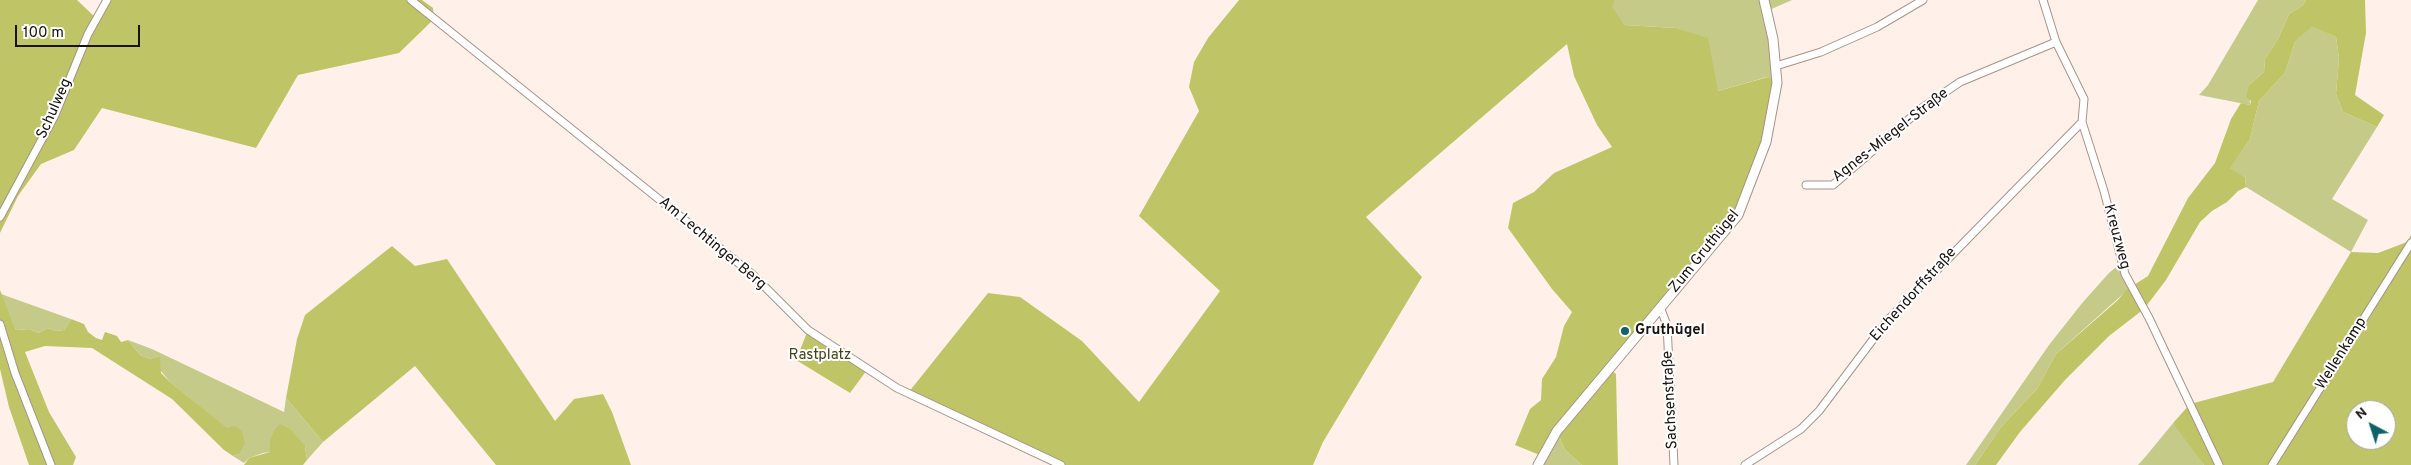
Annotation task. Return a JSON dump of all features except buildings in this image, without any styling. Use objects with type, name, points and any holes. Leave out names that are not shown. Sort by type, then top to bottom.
[{"type":"street","name":"Schulweg","points":[[0,217],[55,115],[85,42],[107,0]]},
{"type":"street","name":"Am Lechtinger Berg","points":[[411,0],[752,274],[808,330],[897,388],[1061,465]]},
{"type":"street","name":"Zum Gruthügel","points":[[1538,465],[1557,431],[1738,215],[1766,142],[1777,83],[1776,66],[1764,0]]},
{"type":"street","points":[[1776,66],[1821,52],[1877,27],[1923,0]]},
{"type":"street","name":"Kreuzweg","points":[[2043,0],[2056,42],[2084,100],[2082,122],[2104,191],[2125,274],[2149,318],[2219,465]]},
{"type":"street","name":"Agnes-Miegel-Straße","points":[[1806,185],[1833,185],[1922,108],[1960,82],[2056,42]]},
{"type":"street","name":"Eichendorffstraße","points":[[1745,465],[1801,429],[1819,411],[1887,321],[2082,122]]},
{"type":"street","name":"Wellenkamp","points":[[2272,465],[2411,243]]},
{"type":"street","name":"Sachsenstraße","points":[[1660,307],[1667,325],[1674,465]]},
{"type":"street","points":[[0,324],[15,374],[51,465]]},
{"type":"green space","points":[[0,0],[77,0],[96,18],[107,0],[422,0],[433,8],[434,19],[399,53],[298,75],[256,148],[102,108],[74,150],[41,164],[18,196],[0,233]]},
{"type":"green space","points":[[1239,0],[1615,0],[1612,7],[1625,25],[1675,28],[1708,38],[1718,91],[1768,77],[1777,83],[1773,113],[1738,215],[1609,368],[1616,374],[1618,465],[1582,465],[1565,450],[1557,431],[1542,456],[1515,445],[1530,409],[1541,400],[1542,379],[1556,357],[1564,326],[1572,312],[1552,289],[1508,228],[1513,203],[1534,192],[1554,173],[1612,147],[1597,125],[1574,76],[1567,44],[1366,217],[1422,277],[1323,442],[1313,465],[1061,465],[908,393],[988,293],[1020,297],[1082,341],[1139,402],[1220,291],[1139,216],[1199,111],[1189,87],[1194,62],[1208,38]]},
{"type":"green space","points":[[1615,0],[1792,0],[1767,11],[1777,83],[1767,77],[1718,91],[1675,28],[1625,25],[1611,7]]},
{"type":"green space","points":[[2258,0],[2306,0],[2303,5],[2289,14],[2278,39],[2265,59],[2264,72],[2249,85],[2250,105],[2199,95],[2208,85]]},
{"type":"green space","points":[[2306,0],[2365,0],[2366,33],[2355,95],[2384,115],[2377,127],[2343,112],[2336,94],[2339,58],[2336,37],[2312,26],[2295,42],[2285,73],[2259,101],[2250,139],[2230,169],[2245,177],[2246,187],[2238,191],[2227,202],[2212,211],[2200,222],[2166,280],[2144,309],[2109,336],[2065,380],[2020,432],[1996,465],[1975,465],[2001,427],[2037,389],[2056,354],[2118,300],[2126,290],[2148,276],[2188,198],[2215,163],[2231,119],[2241,103],[2250,105],[2251,101],[2246,97],[2249,85],[2264,72],[2265,59],[2278,39],[2289,14],[2303,5]]},
{"type":"green space","points":[[2312,25],[2336,37],[2339,58],[2336,94],[2343,112],[2377,127],[2332,199],[2368,220],[2351,252],[2246,187],[2245,177],[2229,170],[2250,139],[2259,101],[2285,73],[2295,42]]},
{"type":"green space","points":[[2411,235],[2411,465],[2204,465],[2174,422],[2190,404],[2273,382],[2351,252],[2378,253],[2407,242]]},
{"type":"green space","points":[[392,246],[415,266],[447,259],[555,421],[574,399],[603,394],[612,412],[631,465],[496,465],[415,366],[323,442],[286,398],[297,339],[305,315]]},
{"type":"green space","points":[[2122,262],[2132,286],[2056,354],[2037,389],[2001,427],[1975,465],[1966,465],[2049,345],[2083,302],[2109,273]]},
{"type":"green space","points":[[0,290],[16,330],[29,329],[39,333],[47,328],[56,331],[64,330],[71,319],[84,324],[88,332],[96,338],[102,340],[105,332],[117,336],[121,342],[128,340],[140,355],[151,359],[160,357],[161,373],[170,382],[227,428],[235,426],[242,431],[245,443],[239,454],[233,456],[224,450],[172,399],[92,348],[45,346],[25,352],[49,412],[76,457],[73,465],[29,465],[9,407],[0,369]]},
{"type":"green space","points":[[1,294],[71,319],[64,330],[56,331],[47,328],[39,333],[29,329],[16,330]]},
{"type":"green space","name":"Rastplatz","points":[[808,330],[867,370],[850,393],[796,360]]},
{"type":"green space","points":[[128,340],[152,349],[284,412],[286,398],[323,442],[307,460],[305,446],[263,453],[249,458],[244,463],[233,456],[239,454],[227,429],[170,382],[151,359],[140,355]]},
{"type":"green space","points":[[2174,422],[2204,465],[2138,465],[2146,456]]},
{"type":"green space","points":[[280,424],[290,429],[305,446],[307,460],[303,465],[244,465],[249,458],[270,452],[270,440],[275,429]]},
{"type":"green space","points":[[1557,431],[1565,450],[1582,465],[1538,465]]},
{"type":"place","name":"Gruthügel","points":[[1625,331]]}]
